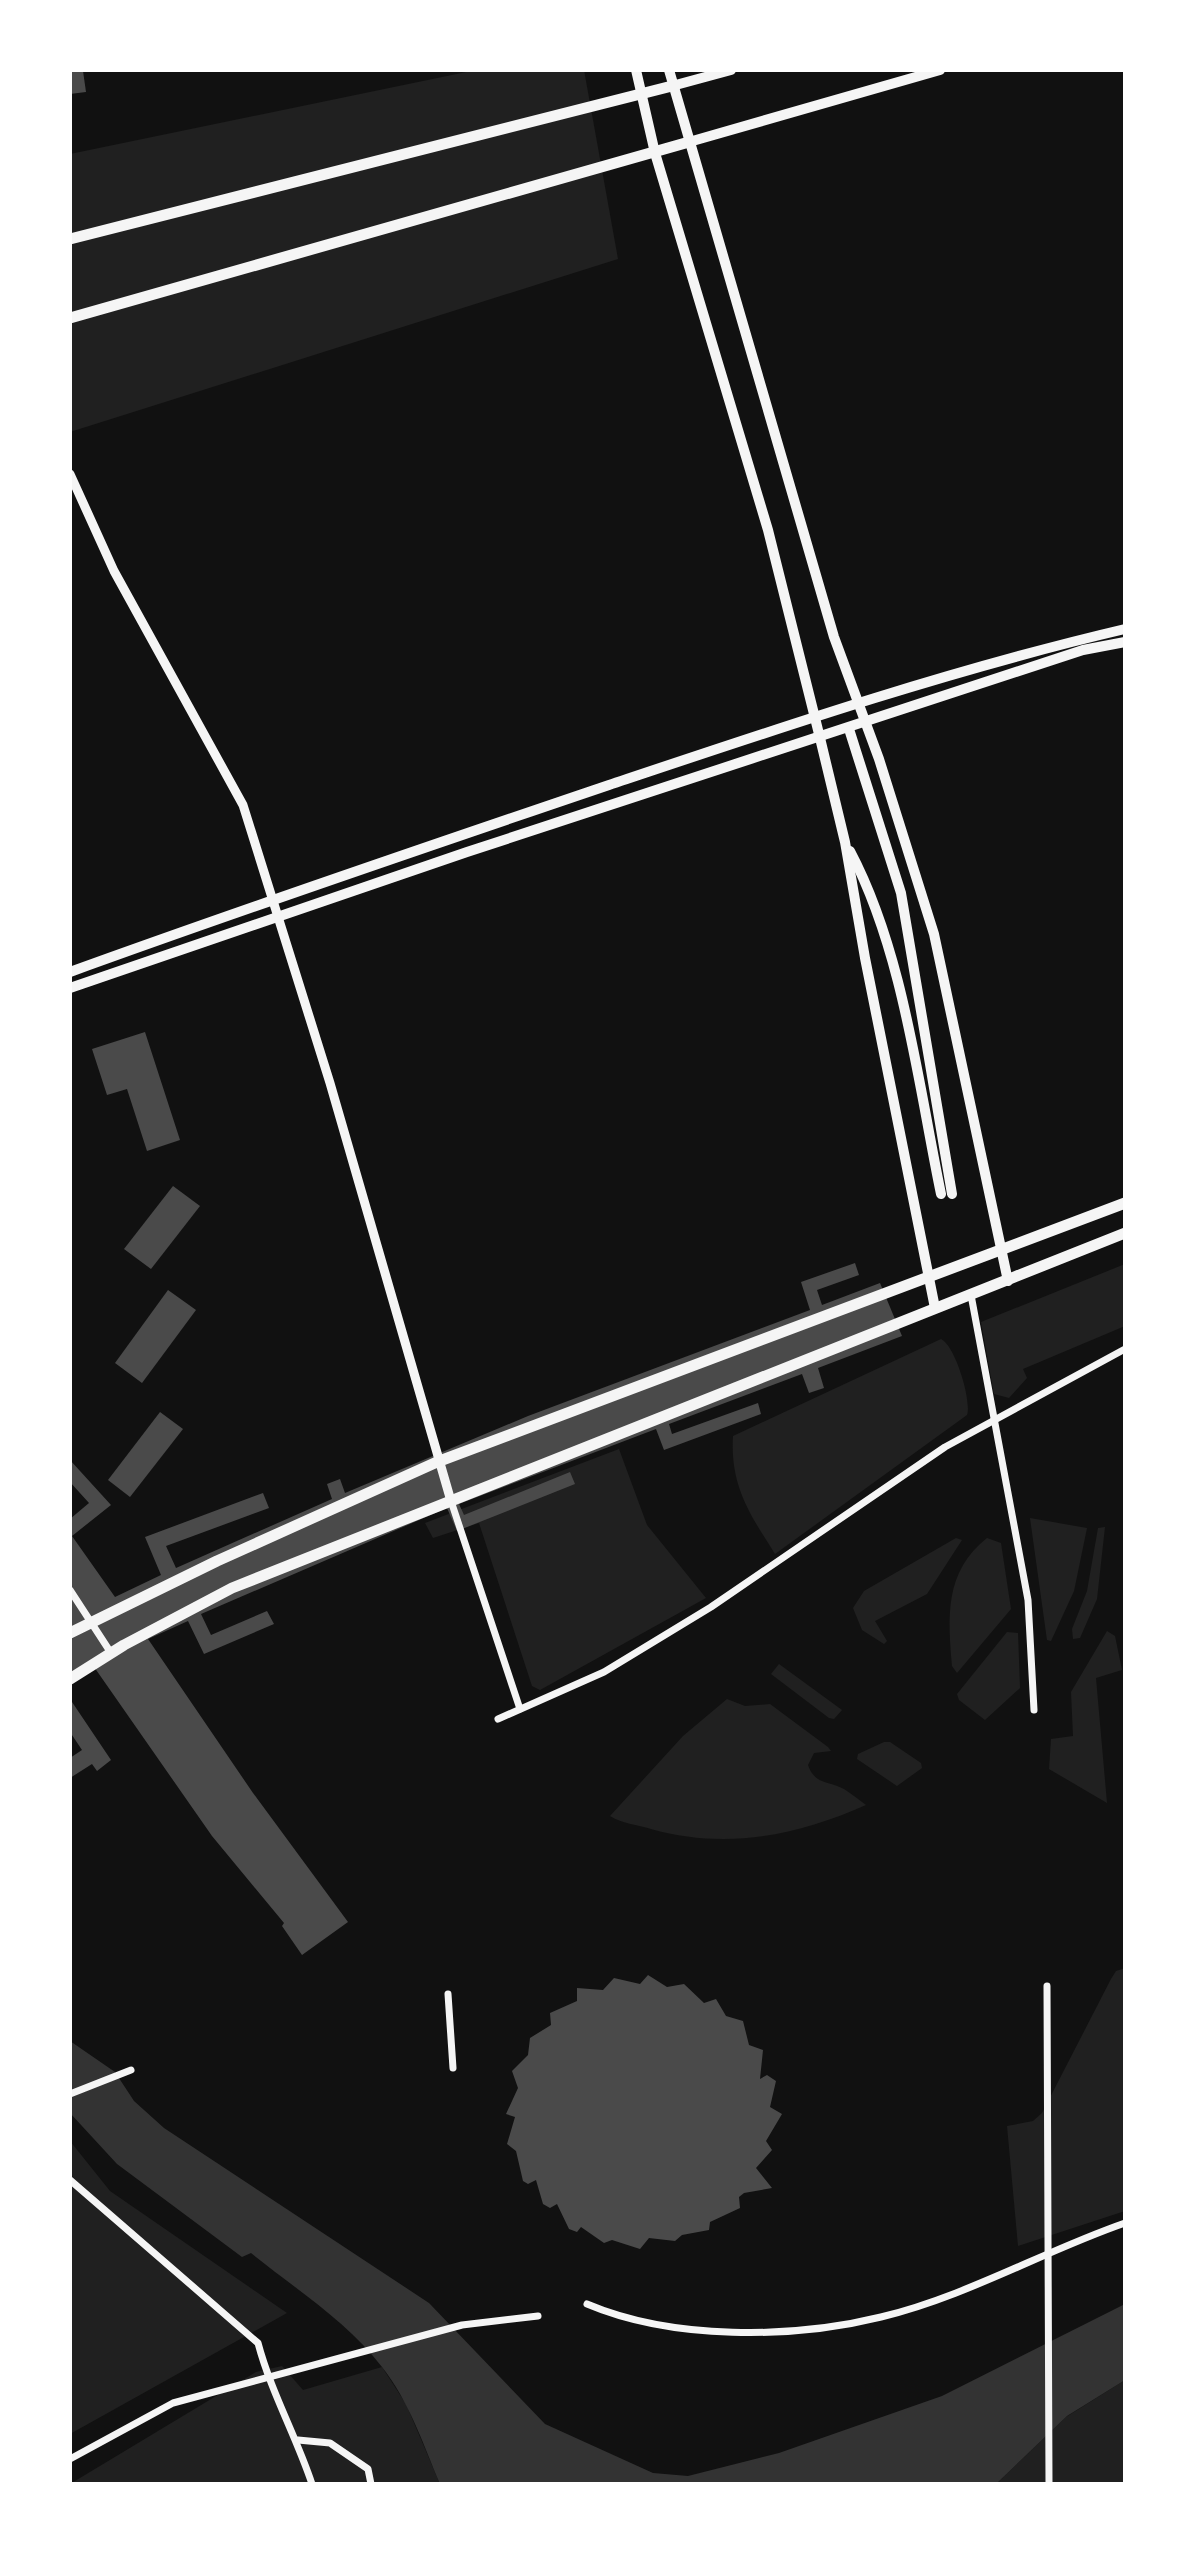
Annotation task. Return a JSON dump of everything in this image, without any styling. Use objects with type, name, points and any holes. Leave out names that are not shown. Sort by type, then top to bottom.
[{"type":"main road","points":[[636,70],[655,153],[768,530],[820,738],[845,842],[935,1308]]},
{"type":"main road","points":[[669,70],[834,637],[861,704],[863,724],[879,759],[934,934],[1008,1281]]},
{"type":"main road","points":[[70,239],[731,70]]},
{"type":"main road","points":[[70,318],[940,70]]},
{"type":"main road","points":[[70,972],[270,900],[813,716],[1125,629]]},
{"type":"main road","points":[[70,988],[467,852],[1083,650],[1125,642]]},
{"type":"main road","points":[[845,842],[872,892],[889,947],[947,1194],[901,893],[849,729]]},
{"type":"main road","points":[[70,1633],[437,1462],[1125,1203]]},
{"type":"main road","points":[[70,1679],[111,1653],[232,1588],[1125,1233]]},
{"type":"street","points":[[70,474],[114,571],[243,805],[270,900],[330,1083],[437,1462],[520,1709]]},
{"type":"street","points":[[971,1295],[1028,1600],[1034,1710]]},
{"type":"street","points":[[498,1719],[604,1672],[671,1632],[945,1447],[1125,1349]]},
{"type":"street","points":[[70,1590],[111,1653]]},
{"type":"street","points":[[1047,1986],[1049,2484]]},
{"type":"street","points":[[448,1994],[453,2068]]},
{"type":"street","points":[[70,2094],[131,2070]]},
{"type":"street","points":[[70,2180],[258,2343],[268,2380],[298,2440],[312,2484]]},
{"type":"street","points":[[587,2304],[604,2311],[700,2331],[767,2331],[844,2324],[881,2317],[929,2302],[1125,2223]]},
{"type":"street","points":[[592,2313],[604,2311]]},
{"type":"street","points":[[70,2459],[173,2403],[268,2380],[462,2325],[538,2316]]},
{"type":"street","points":[[298,2440],[330,2443],[368,2469],[371,2484]]},
{"type":"shaded area","points":[[476,70],[584,70],[618,259],[70,432],[70,154]]},
{"type":"shaded area","points":[[1125,1264],[1125,1326],[1023,1369],[1027,1378],[1009,1398],[994,1394],[981,1322]]},
{"type":"shaded area","points":[[941,1339],[952,1351],[961,1374],[967,1398],[967,1415],[775,1554],[749,1512],[738,1484],[733,1436]]},
{"type":"shaded area","points":[[619,1449],[647,1525],[706,1598],[540,1690],[532,1686],[479,1523],[433,1538],[425,1523]]},
{"type":"shaded area","points":[[1030,1518],[1087,1528],[1074,1591],[1051,1641],[1047,1640]]},
{"type":"shaded area","points":[[1105,1527],[1097,1599],[1080,1638],[1073,1639],[1072,1629],[1087,1591],[1098,1528]]},
{"type":"shaded area","points":[[956,1538],[962,1540],[927,1594],[875,1621],[887,1641],[884,1644],[862,1630],[853,1608],[864,1591]]},
{"type":"shaded area","points":[[987,1538],[1001,1543],[1011,1609],[957,1673],[952,1666],[952,1596],[963,1565]]},
{"type":"shaded area","points":[[1107,1631],[1115,1636],[1122,1670],[1096,1678],[1107,1803],[1049,1769],[1051,1739],[1073,1736],[1071,1692]]},
{"type":"shaded area","points":[[1007,1632],[1018,1633],[1020,1688],[985,1720],[959,1700],[957,1694]]},
{"type":"shaded area","points":[[779,1664],[842,1710],[834,1719],[829,1718],[771,1674]]},
{"type":"shaded area","points":[[727,1699],[745,1706],[770,1704],[828,1747],[831,1751],[814,1753],[808,1765],[814,1776],[844,1789],[866,1805],[787,1832],[734,1839],[679,1835],[610,1816],[683,1736]]},
{"type":"shaded area","points":[[890,1742],[921,1763],[922,1768],[897,1786],[857,1759],[858,1754]]},
{"type":"shaded area","points":[[1125,1968],[1125,2211],[1018,2246],[1007,2126],[1033,2121],[1042,2113],[1111,1979],[1116,1971]]},
{"type":"shaded area","points":[[70,2041],[115,2072],[134,2101],[164,2128],[429,2303],[545,2424],[653,2473],[688,2476],[779,2453],[942,2396],[1125,2304],[1125,2380],[1067,2416],[996,2484],[440,2484],[415,2423],[392,2380],[353,2335],[251,2253],[242,2257],[117,2164],[70,2113]]},
{"type":"shaded area","points":[[70,2141],[110,2191],[287,2313],[70,2434]]},
{"type":"shaded area","points":[[282,2366],[303,2390],[382,2367],[406,2404],[440,2484],[70,2484],[256,2372]]},
{"type":"shaded area","points":[[1125,2380],[1125,2484],[996,2484],[1066,2417]]},
{"type":"building","points":[[70,71],[83,71],[86,92],[70,94]]},
{"type":"building","points":[[145,1032],[180,1140],[147,1151],[127,1089],[107,1095],[92,1049]]},
{"type":"building","points":[[173,1186],[200,1206],[151,1269],[124,1249]]},
{"type":"building","points":[[855,1263],[859,1275],[817,1290],[822,1305],[880,1283],[902,1336],[818,1368],[824,1388],[809,1393],[802,1374],[669,1424],[672,1434],[758,1403],[761,1414],[664,1450],[656,1429],[459,1504],[464,1515],[570,1472],[575,1484],[457,1531],[447,1508],[201,1614],[211,1635],[267,1611],[274,1624],[204,1654],[188,1621],[148,1639],[253,1793],[348,1922],[302,1955],[282,1926],[284,1923],[212,1836],[92,1664],[70,1674],[70,1519],[89,1503],[70,1482],[70,1460],[111,1505],[72,1536],[115,1597],[161,1575],[145,1537],[263,1493],[269,1508],[166,1546],[176,1568],[332,1499],[327,1484],[340,1479],[345,1493],[528,1416],[810,1310],[801,1282]]},
{"type":"building","points":[[168,1290],[196,1310],[142,1383],[115,1363]]},
{"type":"building","points":[[160,1412],[183,1429],[130,1497],[108,1480]]},
{"type":"building","points":[[70,1699],[111,1760],[97,1771],[92,1764],[70,1778],[70,1758],[82,1750],[70,1732]]},
{"type":"building","points":[[648,1975],[667,1987],[684,1984],[704,2003],[716,1999],[726,2016],[743,2021],[749,2045],[763,2050],[760,2079],[767,2075],[776,2081],[770,2107],[782,2114],[766,2141],[772,2150],[756,2168],[772,2188],[744,2193],[739,2197],[740,2208],[710,2222],[709,2230],[682,2235],[675,2241],[649,2238],[640,2249],[612,2240],[604,2243],[581,2227],[577,2232],[569,2229],[557,2204],[550,2208],[543,2204],[536,2180],[528,2184],[523,2181],[516,2151],[507,2144],[515,2117],[506,2114],[518,2088],[512,2071],[528,2055],[530,2038],[551,2025],[550,2013],[577,2001],[577,1988],[603,1990],[614,1978],[640,1984]]}]
